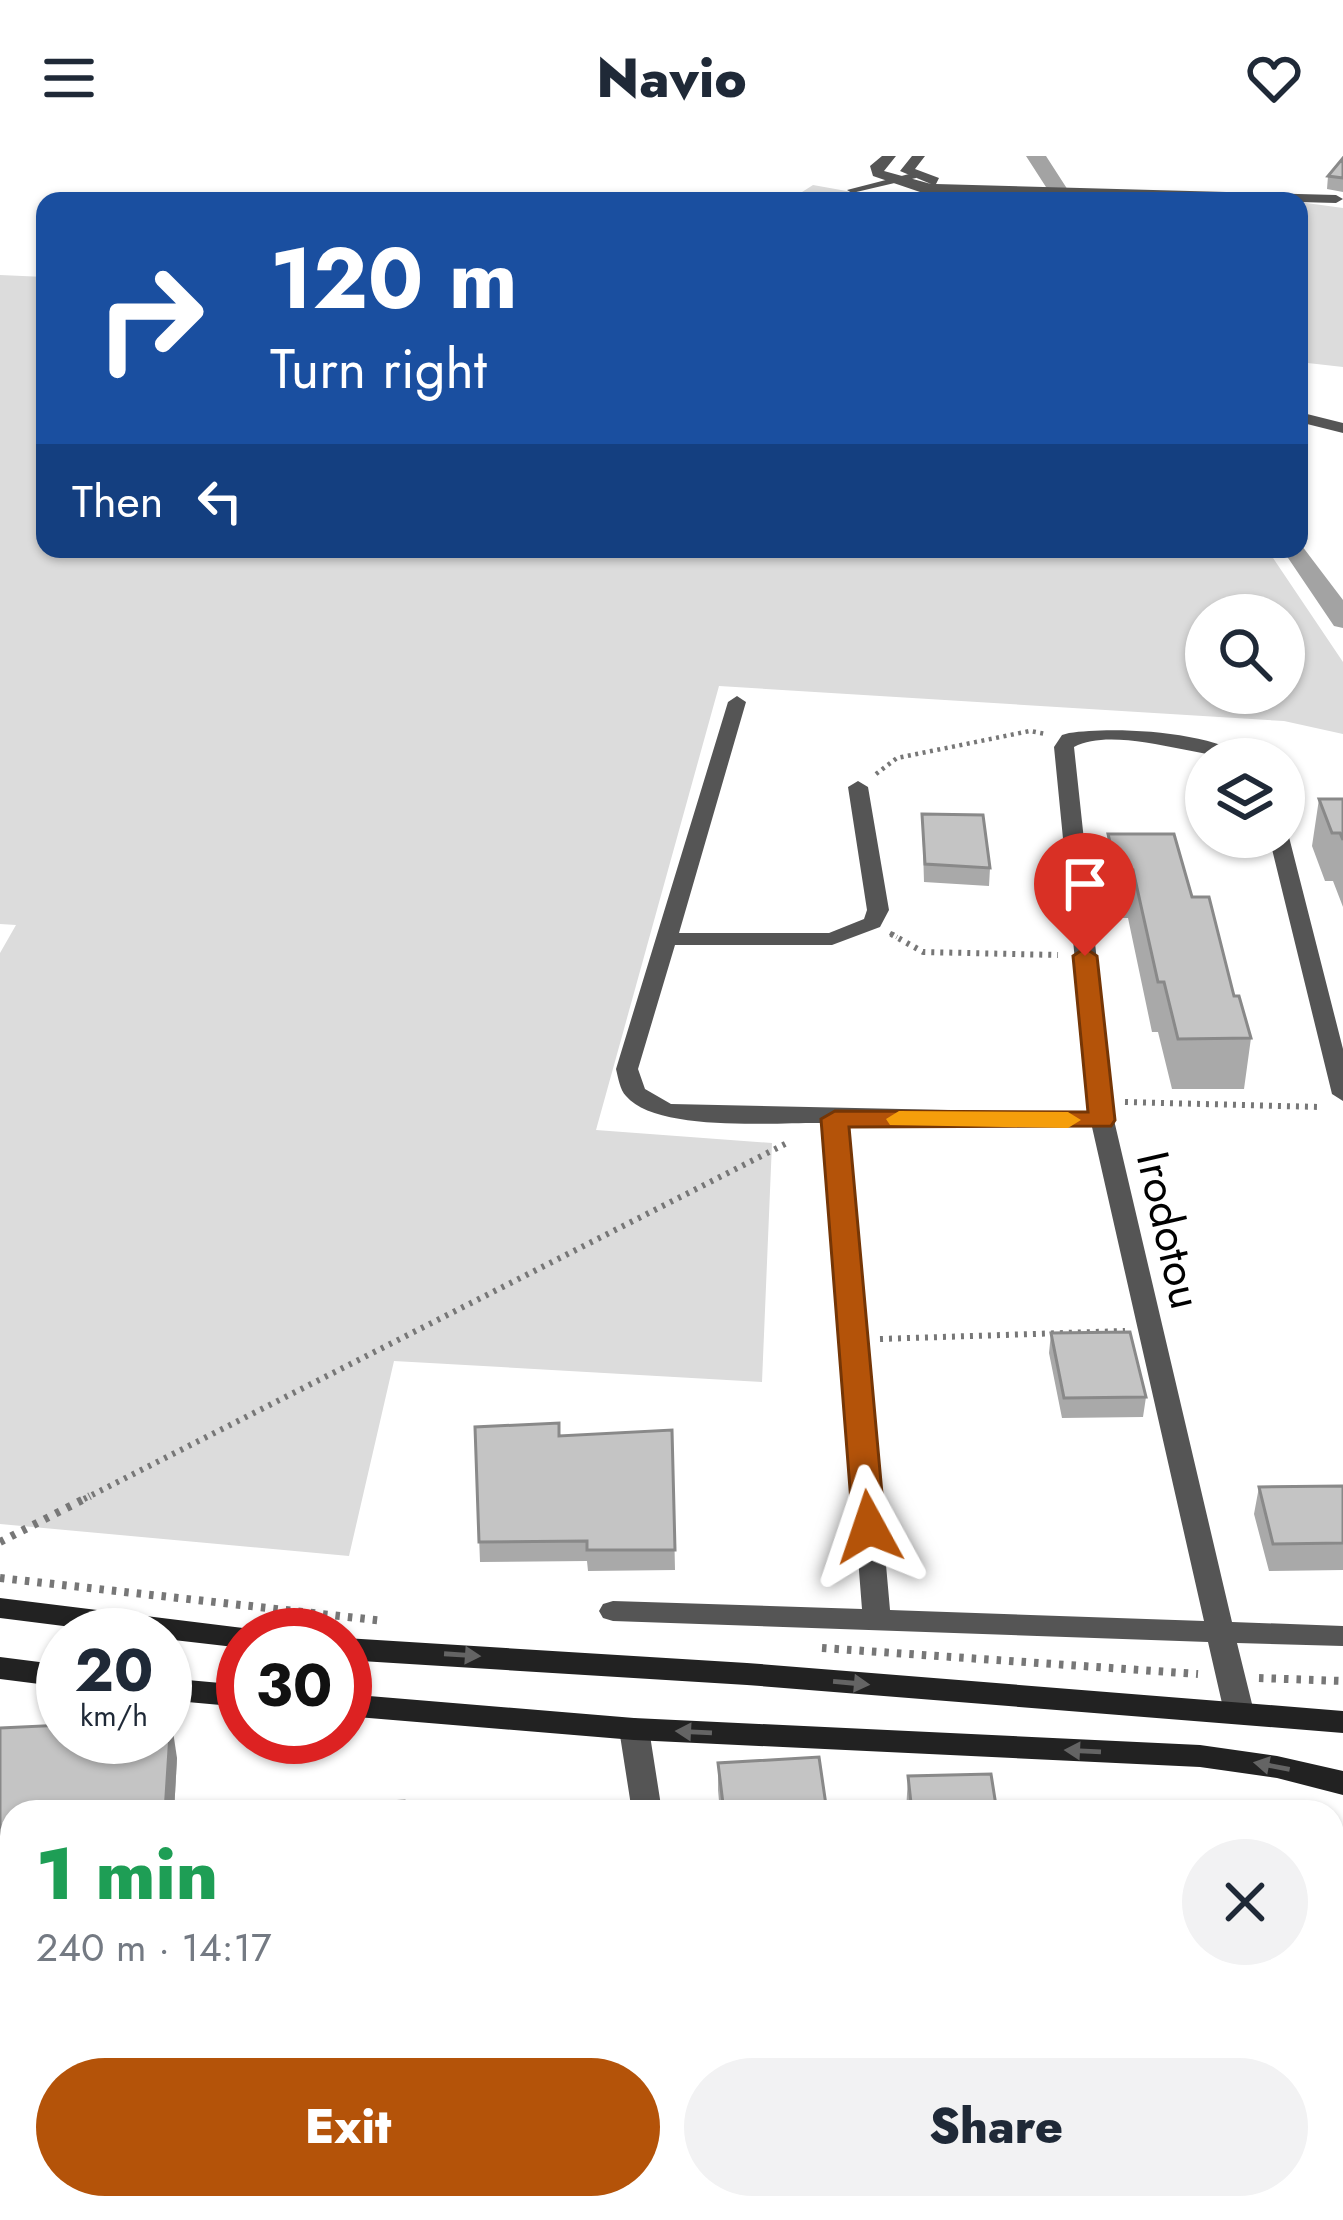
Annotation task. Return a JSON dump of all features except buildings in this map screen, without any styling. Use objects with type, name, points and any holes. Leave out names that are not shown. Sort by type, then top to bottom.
[{"type":"main road","points":[[0,1608],[216,1635]]},
{"type":"main road","points":[[372,1651],[1343,1722]]},
{"type":"main road","points":[[0,1668],[36,1673]]},
{"type":"main road","points":[[372,1707],[634,1729],[1200,1756],[1343,1783]]},
{"type":"street","points":[[890,156],[877,166],[878,173],[920,188],[1034,189]]},
{"type":"street","points":[[919,156],[906,166],[913,176],[1064,192]]},
{"type":"street","points":[[1308,199],[1339,200]]},
{"type":"street","points":[[1308,419],[1343,428]]},
{"type":"street","points":[[1308,431],[1343,437]]},
{"type":"street","points":[[737,702],[627,1070],[635,1093],[665,1110],[835,1119],[1101,1111]]},
{"type":"street","points":[[1067,748],[1102,736],[1185,746]]},
{"type":"street","name":"Irodotou","points":[[1067,748],[1101,1111],[1217,1633],[1239,1712]]},
{"type":"street","points":[[666,940],[832,939],[873,923],[878,910],[858,787]]},
{"type":"street","points":[[1284,858],[1343,1094]]},
{"type":"street","points":[[835,1119],[877,1620]]},
{"type":"street","points":[[613,1610],[1343,1636]]},
{"type":"street","points":[[634,1729],[645,1800]]},
{"type":"lane","points":[[851,190],[913,176]]},
{"type":"path","points":[[858,787],[897,758],[1030,730],[1067,748]]},
{"type":"path","points":[[873,923],[922,952],[1085,956]]},
{"type":"path","points":[[1101,1111],[1343,1108]]},
{"type":"path","points":[[0,1542],[835,1119]]},
{"type":"path","points":[[853,1340],[1149,1330]]},
{"type":"shaded area","points":[[813,185],[852,192],[802,192]]},
{"type":"shaded area","points":[[1308,203],[1343,208],[1343,367],[1308,363]]},
{"type":"shaded area","points":[[0,275],[36,277],[36,558],[1273,558],[1297,594],[1185,594],[1185,714],[1305,714],[1305,606],[1343,662],[1343,734],[1284,721],[719,686],[596,1130],[772,1143],[762,1382],[394,1361],[349,1556],[0,1524],[0,953],[16,925],[0,924]]},
{"type":"waterway","points":[[1036,156],[1059,192]]},
{"type":"waterway","points":[[1301,558],[1343,620]]},
{"type":"slow traffic","points":[[899,1119],[1068,1120]]},
{"type":"route","points":[[869,1527],[835,1119],[1102,1120],[1085,956]]}]
